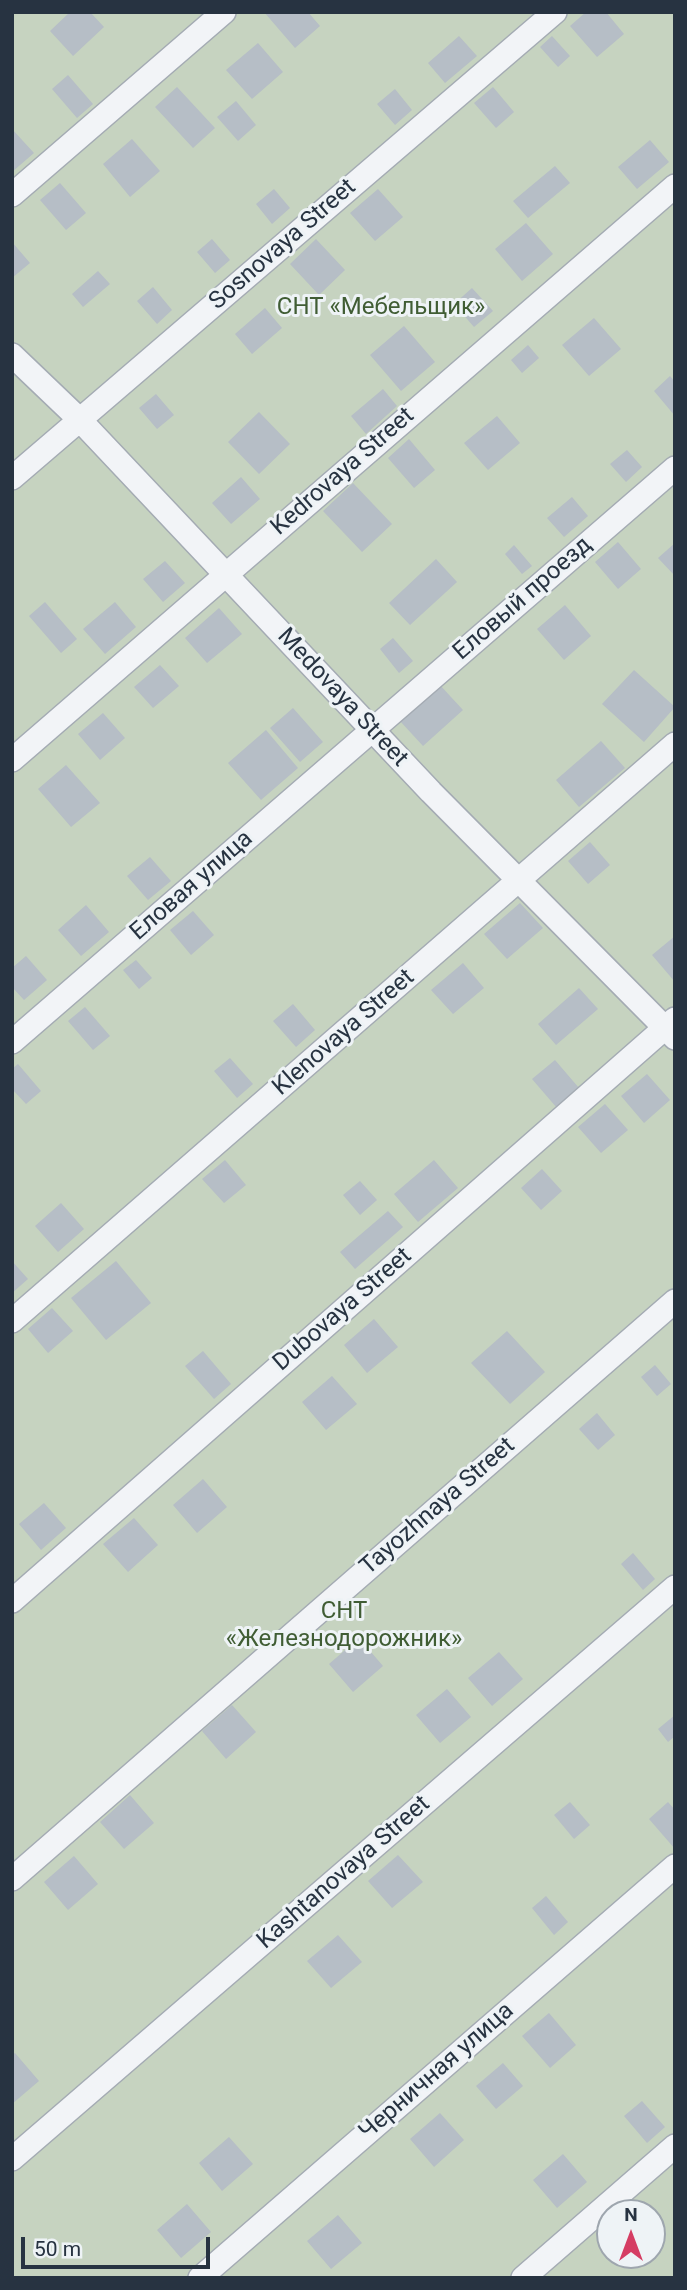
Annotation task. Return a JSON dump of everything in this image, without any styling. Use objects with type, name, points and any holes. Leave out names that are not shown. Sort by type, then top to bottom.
[{"type":"street","points":[[12,195],[225,12]]},
{"type":"street","name":"Sosnovaya Street","points":[[12,478],[555,12]]},
{"type":"street","name":"Kedrovaya Street","points":[[12,760],[675,186]]},
{"type":"street","name":"Medovaya Street","points":[[12,355],[79,419],[518,881],[671,1028]]},
{"type":"street","name":"Еловый проезд","points":[[372,730],[675,467]]},
{"type":"street","name":"Еловая улица","points":[[12,1042],[372,730]]},
{"type":"street","name":"Klenovaya Street","points":[[12,1321],[675,744]]},
{"type":"street","name":"Dubovaya Street","points":[[12,1601],[671,1028]]},
{"type":"street","name":"Tayozhnaya Street","points":[[12,1878],[675,1301]]},
{"type":"street","name":"Kashtanovaya Street","points":[[12,2160],[675,1587]]},
{"type":"street","name":"Черничная улица","points":[[200,2278],[675,1866]]},
{"type":"street","points":[[523,2278],[675,2146]]},
{"type":"green space","name":"СНТ «Железнодорожник»","points":[[12,12],[675,12],[675,2278],[12,2278]]},
{"type":"building","points":[[70,12],[90,12],[104,27],[73,56],[50,31]]},
{"type":"building","points":[[264,12],[308,12],[320,26],[295,48]]},
{"type":"building","points":[[586,12],[606,12],[624,34],[597,57],[570,26]]},
{"type":"building","points":[[459,36],[477,56],[445,83],[428,63]]},
{"type":"building","points":[[552,36],[570,56],[558,67],[540,47]]},
{"type":"building","points":[[258,43],[283,72],[252,99],[226,70]]},
{"type":"building","points":[[68,75],[93,104],[77,118],[52,89]]},
{"type":"building","points":[[177,87],[215,128],[193,148],[155,107]]},
{"type":"building","points":[[493,87],[514,112],[496,128],[474,103]]},
{"type":"building","points":[[395,89],[412,110],[395,125],[377,104]]},
{"type":"building","points":[[236,101],[256,125],[238,141],[217,117]]},
{"type":"building","points":[[12,129],[34,153],[12,172]]},
{"type":"building","points":[[132,139],[160,171],[130,197],[103,164]]},
{"type":"building","points":[[650,140],[669,162],[637,189],[618,167]]},
{"type":"building","points":[[555,166],[570,183],[528,218],[513,201]]},
{"type":"building","points":[[60,183],[86,213],[66,230],[40,200]]},
{"type":"building","points":[[274,189],[290,208],[272,224],[256,204]]},
{"type":"building","points":[[378,189],[403,217],[375,241],[350,213]]},
{"type":"building","points":[[526,223],[553,254],[522,281],[495,249]]},
{"type":"building","points":[[212,239],[230,260],[215,273],[197,252]]},
{"type":"building","points":[[316,239],[345,270],[319,295],[290,264]]},
{"type":"building","points":[[12,242],[30,263],[12,278]]},
{"type":"building","points":[[98,271],[110,284],[83,307],[72,294]]},
{"type":"building","points":[[153,287],[172,310],[157,324],[137,301]]},
{"type":"building","points":[[472,288],[493,311],[474,327],[454,304]]},
{"type":"building","points":[[265,308],[282,328],[252,354],[235,334]]},
{"type":"building","points":[[594,318],[621,349],[589,376],[562,345]]},
{"type":"building","points":[[404,326],[435,362],[401,391],[370,355]]},
{"type":"building","points":[[528,345],[539,358],[522,373],[511,360]]},
{"type":"building","points":[[670,376],[675,382],[675,416],[654,391]]},
{"type":"building","points":[[383,389],[397,406],[366,434],[351,416]]},
{"type":"building","points":[[156,394],[174,415],[157,429],[139,408]]},
{"type":"building","points":[[259,412],[290,444],[259,474],[228,442]]},
{"type":"building","points":[[497,416],[520,443],[488,470],[464,443]]},
{"type":"building","points":[[409,439],[435,470],[414,488],[388,458]]},
{"type":"building","points":[[627,450],[642,467],[626,482],[610,464]]},
{"type":"building","points":[[241,477],[260,499],[231,524],[212,503]]},
{"type":"building","points":[[353,483],[392,524],[362,552],[323,511]]},
{"type":"building","points":[[572,497],[588,516],[564,537],[547,518]]},
{"type":"building","points":[[618,542],[641,569],[618,589],[595,562]]},
{"type":"building","points":[[675,543],[675,576],[658,558]]},
{"type":"building","points":[[514,545],[532,566],[522,574],[505,554]]},
{"type":"building","points":[[436,559],[457,582],[410,625],[389,603]]},
{"type":"building","points":[[165,561],[185,583],[163,602],[143,579]]},
{"type":"building","points":[[45,602],[77,639],[61,653],[29,616]]},
{"type":"building","points":[[115,602],[136,627],[105,654],[83,629]]},
{"type":"building","points":[[565,605],[591,636],[564,660],[537,629]]},
{"type":"building","points":[[219,608],[242,634],[207,663],[185,638]]},
{"type":"building","points":[[393,638],[413,661],[399,673],[380,649]]},
{"type":"building","points":[[160,665],[179,686],[153,708],[134,687]]},
{"type":"building","points":[[634,670],[675,707],[644,742],[602,704]]},
{"type":"building","points":[[439,684],[463,710],[423,746],[400,721]]},
{"type":"building","points":[[293,708],[323,742],[300,762],[270,728]]},
{"type":"building","points":[[103,713],[125,738],[100,760],[78,734]]},
{"type":"building","points":[[266,730],[298,768],[261,800],[228,763]]},
{"type":"building","points":[[601,741],[625,768],[579,807],[556,780]]},
{"type":"building","points":[[66,765],[100,803],[71,827],[38,789]]},
{"type":"building","points":[[590,842],[610,865],[588,884],[568,861]]},
{"type":"building","points":[[150,857],[171,881],[148,900],[127,876]]},
{"type":"building","points":[[520,903],[543,928],[507,959],[484,934]]},
{"type":"building","points":[[86,905],[109,932],[81,956],[58,930]]},
{"type":"building","points":[[193,911],[214,935],[191,955],[170,930]]},
{"type":"building","points":[[675,936],[675,982],[652,955]]},
{"type":"building","points":[[26,956],[47,980],[24,1000],[12,987],[12,968]]},
{"type":"building","points":[[136,960],[152,978],[139,989],[123,970]]},
{"type":"building","points":[[463,963],[484,988],[453,1014],[431,990]]},
{"type":"building","points":[[579,988],[598,1009],[556,1045],[538,1024]]},
{"type":"building","points":[[293,1004],[315,1030],[296,1047],[273,1021]]},
{"type":"building","points":[[85,1007],[110,1036],[93,1050],[68,1021]]},
{"type":"building","points":[[230,1058],[253,1084],[237,1098],[214,1071]]},
{"type":"building","points":[[555,1060],[579,1088],[557,1108],[532,1079]]},
{"type":"building","points":[[18,1064],[41,1091],[26,1104],[12,1089],[12,1069]]},
{"type":"building","points":[[647,1074],[670,1100],[644,1123],[621,1096]]},
{"type":"building","points":[[605,1104],[628,1130],[601,1153],[578,1127]]},
{"type":"building","points":[[225,1160],[246,1185],[224,1203],[202,1179]]},
{"type":"building","points":[[434,1160],[458,1188],[418,1222],[394,1194]]},
{"type":"building","points":[[542,1169],[562,1191],[541,1210],[521,1188]]},
{"type":"building","points":[[360,1181],[377,1200],[360,1215],[343,1195]]},
{"type":"building","points":[[61,1203],[84,1229],[58,1252],[35,1226]]},
{"type":"building","points":[[388,1211],[403,1227],[355,1269],[340,1252]]},
{"type":"building","points":[[12,1261],[28,1279],[12,1293]]},
{"type":"building","points":[[116,1261],[151,1303],[106,1340],[71,1298]]},
{"type":"building","points":[[52,1308],[73,1331],[48,1353],[28,1329]]},
{"type":"building","points":[[374,1319],[398,1347],[367,1373],[344,1345]]},
{"type":"building","points":[[507,1331],[545,1372],[510,1404],[471,1363]]},
{"type":"building","points":[[203,1351],[231,1384],[214,1399],[185,1366]]},
{"type":"building","points":[[655,1365],[671,1384],[657,1396],[641,1377]]},
{"type":"building","points":[[332,1376],[357,1404],[326,1430],[302,1402]]},
{"type":"building","points":[[597,1413],[615,1435],[598,1450],[579,1429]]},
{"type":"building","points":[[203,1479],[227,1507],[197,1533],[173,1505]]},
{"type":"building","points":[[44,1503],[66,1528],[41,1550],[19,1524]]},
{"type":"building","points":[[134,1518],[158,1545],[128,1572],[103,1544]]},
{"type":"building","points":[[633,1553],[655,1579],[643,1590],[621,1564]]},
{"type":"building","points":[[359,1638],[383,1666],[353,1692],[329,1664]]},
{"type":"building","points":[[499,1652],[523,1679],[492,1706],[468,1678]]},
{"type":"building","points":[[447,1689],[471,1717],[440,1743],[416,1715]]},
{"type":"building","points":[[232,1705],[256,1732],[226,1759],[202,1731]]},
{"type":"building","points":[[675,1715],[675,1736],[668,1742],[658,1729]]},
{"type":"building","points":[[130,1795],[154,1823],[124,1849],[100,1822]]},
{"type":"building","points":[[570,1802],[590,1825],[574,1839],[554,1815]]},
{"type":"building","points":[[668,1802],[675,1810],[675,1849],[649,1819]]},
{"type":"building","points":[[398,1855],[423,1882],[392,1908],[368,1881]]},
{"type":"building","points":[[74,1856],[98,1884],[68,1910],[44,1882]]},
{"type":"building","points":[[546,1896],[568,1922],[554,1935],[532,1908]]},
{"type":"building","points":[[338,1935],[362,1962],[331,1988],[307,1961]]},
{"type":"building","points":[[549,2013],[576,2045],[550,2068],[522,2036]]},
{"type":"building","points":[[15,2053],[39,2081],[12,2104],[12,2055]]},
{"type":"building","points":[[503,2063],[523,2086],[496,2109],[476,2086]]},
{"type":"building","points":[[642,2101],[665,2127],[647,2143],[624,2116]]},
{"type":"building","points":[[440,2113],[464,2140],[434,2167],[410,2139]]},
{"type":"building","points":[[229,2137],[253,2164],[222,2191],[199,2163]]},
{"type":"building","points":[[563,2154],[587,2182],[557,2208],[533,2180]]},
{"type":"building","points":[[187,2204],[211,2232],[181,2258],[157,2230]]},
{"type":"building","points":[[338,2215],[362,2243],[331,2269],[307,2241]]},
{"type":"park label","name":"СНТ «Мебельщик»","points":[[381,308]]}]
